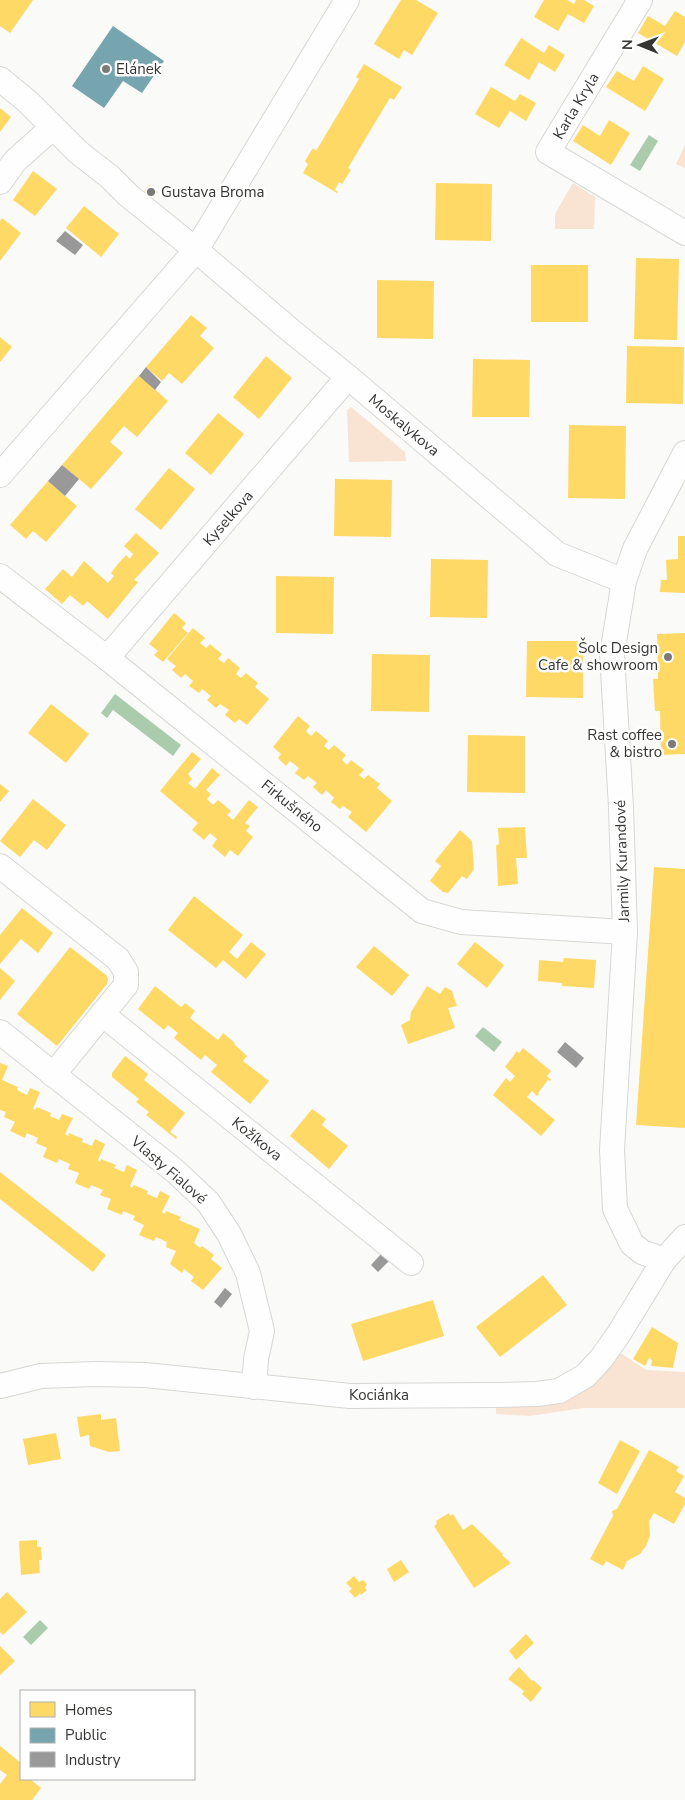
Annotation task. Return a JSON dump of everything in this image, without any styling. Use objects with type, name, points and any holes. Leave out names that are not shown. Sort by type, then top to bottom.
[{"type":"street","points":[[0,474],[196,250],[347,0]]},
{"type":"street","name":"Karla Kryla","points":[[640,0],[548,152],[685,233]]},
{"type":"street","points":[[0,79],[27,101],[78,152],[196,250]]},
{"type":"street","points":[[0,182],[15,161],[52,128]]},
{"type":"street","name":"Moskalykova","points":[[196,250],[557,554],[624,580]]},
{"type":"street","name":"Kyselkova","points":[[107,658],[348,377]]},
{"type":"street","name":"Jarmily Kurandové","points":[[664,1260],[642,1252],[632,1244],[615,1209],[612,1150],[625,932],[621,807],[612,654],[624,580],[635,549],[685,453]]},
{"type":"street","name":"Firkušného","points":[[0,576],[107,658],[422,912],[461,922],[625,932]]},
{"type":"street","points":[[0,866],[118,959],[126,972],[126,985],[53,1076]]},
{"type":"street","name":"Kožíkova","points":[[102,1014],[411,1263]]},
{"type":"street","name":"Vlasty Fialové","points":[[0,1032],[175,1171],[208,1202],[224,1226],[248,1273],[262,1332],[256,1359],[254,1387]]},
{"type":"street","name":"Kociánka","points":[[0,1386],[42,1376],[95,1374],[145,1375],[350,1396],[537,1394],[559,1391],[585,1376],[601,1359],[622,1329],[664,1260],[685,1237]]},
{"type":"shaded area","points":[[649,135],[658,141],[640,171],[630,165]]},
{"type":"shaded area","points":[[685,145],[685,168],[676,164]]},
{"type":"shaded area","points":[[573,183],[595,197],[594,229],[555,229],[555,214]]},
{"type":"shaded area","points":[[351,407],[405,452],[406,461],[349,462],[347,410]]},
{"type":"shaded area","points":[[115,694],[181,745],[173,756],[113,710],[107,718],[101,713]]},
{"type":"shaded area","points":[[483,1027],[502,1042],[494,1052],[475,1036]]},
{"type":"shaded area","points":[[619,1352],[646,1370],[685,1372],[685,1408],[583,1408],[530,1416],[496,1414],[496,1402],[542,1401]]},
{"type":"shaded area","points":[[40,1620],[48,1628],[31,1645],[23,1637]]},
{"type":"building: Homes","points":[[0,0],[33,0],[10,33],[0,26]]},
{"type":"building: Homes","points":[[401,0],[416,0],[438,13],[412,55],[404,50],[399,59],[374,44]]},
{"type":"building: Homes","points":[[544,0],[567,0],[574,4],[576,0],[584,0],[594,6],[584,23],[568,14],[558,31],[534,17]]},
{"type":"building: Homes","points":[[675,11],[685,17],[685,42],[677,56],[638,33],[648,16],[665,26]]},
{"type":"building: Homes","points":[[521,38],[544,53],[549,45],[565,55],[555,72],[539,62],[529,80],[504,65]]},
{"type":"building: Homes","points":[[364,64],[402,87],[394,100],[390,98],[385,106],[348,168],[351,170],[342,184],[339,182],[335,190],[337,193],[303,173],[308,164],[305,161],[313,148],[316,151],[359,79],[356,77]]},
{"type":"building: Homes","points":[[643,66],[664,79],[645,111],[606,87],[617,71],[634,81]]},
{"type":"building: Homes","points":[[491,87],[515,101],[520,94],[536,103],[526,121],[510,111],[499,128],[475,114]]},
{"type":"building: Homes","points":[[0,108],[11,117],[0,132]]},
{"type":"building: Homes","points":[[609,120],[630,133],[611,165],[573,141],[583,125],[600,136]]},
{"type":"building: Homes","points":[[33,171],[57,189],[35,216],[13,200]]},
{"type":"building: Homes","points":[[436,183],[492,184],[491,241],[435,240]]},
{"type":"building: Homes","name":"Gustava Broma","points":[[149,185],[158,192],[153,198],[144,192]]},
{"type":"building: Homes","points":[[84,206],[119,234],[101,257],[66,228]]},
{"type":"building: Homes","points":[[2,218],[21,233],[0,261],[0,221]]},
{"type":"building: Homes","points":[[636,258],[679,259],[677,340],[634,339]]},
{"type":"building: Homes","points":[[531,265],[588,265],[588,322],[531,322]]},
{"type":"building: Homes","points":[[377,280],[434,281],[433,339],[377,338]]},
{"type":"building: Homes","points":[[191,315],[207,328],[200,336],[214,348],[182,384],[169,373],[162,381],[146,367]]},
{"type":"building: Homes","points":[[0,337],[12,347],[0,362]]},
{"type":"building: Homes","points":[[627,346],[684,347],[683,404],[626,403]]},
{"type":"building: Homes","points":[[266,356],[292,378],[259,419],[233,397]]},
{"type":"building: Homes","points":[[473,359],[530,360],[529,417],[472,417]]},
{"type":"building: Homes","points":[[139,375],[168,401],[137,437],[124,426],[110,442],[123,453],[91,489],[62,465]]},
{"type":"building: Homes","points":[[218,413],[244,434],[211,475],[185,453]]},
{"type":"building: Homes","points":[[569,425],[626,426],[625,499],[568,498]]},
{"type":"building: Homes","points":[[169,468],[195,489],[161,530],[135,509]]},
{"type":"building: Homes","points":[[335,479],[392,480],[391,537],[334,536]]},
{"type":"building: Homes","points":[[48,481],[77,506],[46,542],[33,531],[26,539],[10,525]]},
{"type":"building: Homes","points":[[136,533],[159,553],[134,580],[138,582],[108,619],[87,601],[83,606],[70,595],[62,604],[45,589],[63,569],[72,577],[84,561],[108,583],[114,576],[111,573],[117,565],[126,555],[130,559],[133,554],[124,546]]},
{"type":"building: Homes","points":[[678,536],[685,536],[685,593],[660,592],[661,580],[667,580],[666,560],[678,559]]},
{"type":"building: Homes","points":[[431,559],[488,560],[487,618],[430,617]]},
{"type":"building: Homes","points":[[276,576],[334,577],[333,634],[276,633]]},
{"type":"building: Homes","points":[[174,613],[186,623],[182,628],[188,633],[163,662],[154,655],[158,651],[149,644]]},
{"type":"building: Homes","points":[[193,628],[205,638],[200,643],[206,648],[210,644],[222,654],[218,659],[224,663],[228,658],[240,668],[236,674],[241,678],[246,673],[258,683],[255,687],[269,699],[247,725],[239,719],[235,723],[225,715],[229,710],[220,704],[216,708],[207,700],[211,696],[202,689],[199,693],[189,686],[193,681],[185,674],[181,678],[172,670],[176,666],[167,659]]},
{"type":"building: Homes","points":[[685,633],[685,754],[661,755],[660,711],[655,711],[653,679],[658,679],[657,634]]},
{"type":"building: Homes","points":[[527,641],[583,641],[583,698],[526,697]]},
{"type":"building: Homes","points":[[372,654],[430,655],[429,712],[371,711]]},
{"type":"building: Homes","points":[[51,704],[89,734],[66,763],[28,733]]},
{"type":"building: Homes","points":[[298,716],[310,726],[306,731],[311,736],[316,731],[328,741],[324,746],[329,750],[334,745],[346,755],[342,760],[347,765],[351,760],[364,770],[359,775],[364,779],[368,775],[380,784],[377,788],[392,801],[366,832],[348,817],[352,812],[343,806],[340,809],[331,802],[334,798],[326,790],[322,795],[313,787],[317,783],[308,776],[304,780],[295,773],[299,768],[290,761],[286,766],[278,758],[281,754],[273,747]]},
{"type":"building: Homes","points":[[468,735],[525,736],[525,793],[467,792]]},
{"type":"building: Homes","points":[[192,752],[201,759],[188,774],[192,779],[188,783],[195,789],[212,768],[220,775],[206,790],[211,794],[207,799],[213,805],[218,800],[231,811],[227,815],[233,820],[249,800],[258,807],[245,823],[250,826],[246,831],[253,837],[238,856],[230,850],[225,857],[212,846],[217,839],[210,833],[204,840],[192,830],[198,823],[160,791]]},
{"type":"building: Homes","points":[[0,784],[9,791],[0,802]]},
{"type":"building: Homes","points":[[33,799],[66,825],[47,850],[34,840],[20,857],[0,841]]},
{"type":"building: Homes","points":[[525,827],[527,858],[516,858],[518,884],[498,886],[496,845],[499,844],[498,828]]},
{"type":"building: Homes","points":[[460,830],[472,841],[474,869],[467,879],[462,876],[448,893],[443,892],[430,881],[441,866],[435,861]]},
{"type":"building: Homes","points":[[654,867],[685,869],[685,1128],[636,1125]]},
{"type":"building: Homes","points":[[194,896],[243,935],[229,952],[237,959],[251,942],[266,954],[246,979],[223,960],[216,968],[168,930]]},
{"type":"building: Homes","points":[[22,908],[53,933],[38,953],[21,939],[0,964],[0,935]]},
{"type":"building: Homes","points":[[475,942],[504,965],[487,988],[457,964]]},
{"type":"building: Homes","points":[[374,946],[409,975],[392,996],[356,967]]},
{"type":"building: Homes","points":[[70,947],[106,975],[108,979],[107,984],[57,1046],[17,1014]]},
{"type":"building: Homes","points":[[564,958],[596,960],[594,988],[562,986],[562,983],[538,981],[539,960],[563,962]]},
{"type":"building: Homes","points":[[0,968],[15,981],[0,1000]]},
{"type":"building: Homes","points":[[155,986],[181,1007],[185,1003],[195,1011],[190,1018],[218,1040],[223,1033],[235,1043],[247,1056],[243,1061],[269,1081],[250,1104],[211,1072],[217,1065],[205,1055],[201,1060],[174,1038],[178,1033],[168,1025],[164,1030],[138,1009]]},
{"type":"building: Homes","points":[[427,986],[440,994],[445,987],[452,991],[457,1006],[448,1008],[455,1028],[408,1044],[401,1025],[410,1020],[411,1012]]},
{"type":"building: Homes","points":[[523,1048],[551,1071],[547,1076],[551,1080],[548,1080],[539,1094],[537,1096],[532,1091],[527,1097],[555,1120],[541,1136],[493,1095],[506,1078],[510,1082],[515,1076],[505,1067],[517,1051],[519,1053]]},
{"type":"building: Homes","points":[[125,1056],[148,1074],[144,1080],[185,1113],[170,1132],[177,1137],[176,1139],[146,1115],[149,1112],[136,1102],[139,1099],[112,1077],[112,1073]]},
{"type":"building: Homes","points":[[0,1063],[8,1066],[2,1080],[18,1087],[17,1090],[27,1095],[30,1088],[40,1092],[33,1109],[35,1110],[37,1107],[51,1113],[50,1116],[59,1120],[62,1114],[73,1118],[65,1134],[68,1136],[69,1133],[83,1139],[82,1142],[92,1146],[95,1139],[105,1144],[98,1160],[100,1162],[101,1159],[116,1165],[114,1168],[124,1172],[127,1165],[137,1170],[130,1186],[132,1188],[134,1185],[148,1191],[147,1194],[157,1198],[160,1191],[170,1196],[162,1212],[165,1214],[166,1211],[181,1217],[179,1220],[200,1229],[194,1243],[200,1248],[202,1246],[214,1255],[211,1259],[222,1268],[203,1290],[191,1281],[194,1277],[184,1269],[182,1273],[170,1264],[176,1251],[166,1247],[167,1242],[156,1237],[154,1241],[139,1235],[144,1225],[133,1220],[135,1216],[123,1211],[122,1215],[107,1209],[111,1199],[100,1195],[103,1190],[91,1185],[89,1189],[75,1183],[79,1173],[68,1169],[70,1164],[59,1159],[57,1163],[43,1157],[47,1148],[36,1143],[38,1138],[27,1133],[25,1138],[10,1131],[15,1122],[4,1117],[6,1112],[0,1110]]},
{"type":"building: Homes","points":[[312,1109],[326,1119],[322,1125],[348,1146],[329,1169],[290,1136]]},
{"type":"building: Homes","points":[[0,1172],[106,1255],[93,1272],[0,1199]]},
{"type":"building: Homes","points":[[543,1275],[567,1305],[500,1357],[476,1327]]},
{"type":"building: Homes","points":[[433,1300],[444,1336],[363,1361],[351,1324]]},
{"type":"building: Homes","points":[[652,1327],[678,1343],[673,1368],[651,1366],[652,1360],[649,1358],[645,1366],[633,1359]]},
{"type":"building: Homes","points":[[101,1414],[101,1420],[116,1418],[120,1451],[109,1452],[90,1446],[89,1435],[80,1437],[77,1417]]},
{"type":"building: Homes","points":[[56,1433],[61,1459],[28,1465],[23,1439]]},
{"type":"building: Homes","points":[[620,1440],[640,1451],[617,1494],[598,1483]]},
{"type":"building: Homes","points":[[649,1450],[679,1467],[676,1471],[684,1476],[675,1492],[685,1498],[685,1504],[674,1524],[654,1513],[649,1521],[650,1536],[646,1546],[640,1554],[627,1561],[623,1570],[606,1561],[603,1566],[590,1559],[613,1516],[612,1511],[617,1509]]},
{"type":"building: Homes","points":[[449,1513],[450,1516],[453,1514],[463,1530],[472,1524],[511,1563],[474,1588],[434,1526],[437,1524],[436,1521]]},
{"type":"building: Homes","points":[[37,1540],[37,1547],[41,1547],[40,1573],[21,1575],[19,1541]]},
{"type":"building: Homes","points":[[401,1560],[409,1572],[394,1582],[387,1569]]},
{"type":"building: Homes","points":[[354,1576],[359,1582],[363,1580],[367,1584],[365,1588],[367,1590],[355,1598],[349,1591],[352,1589],[346,1583]]},
{"type":"building: Homes","points":[[7,1592],[27,1612],[3,1635],[0,1632],[0,1599]]},
{"type":"building: Homes","points":[[526,1634],[534,1643],[516,1660],[509,1651]]},
{"type":"building: Homes","points":[[0,1646],[15,1661],[0,1675]]},
{"type":"building: Homes","points":[[519,1667],[532,1681],[542,1688],[531,1702],[522,1694],[524,1691],[508,1679]]},
{"type":"building: Homes","points":[[0,1746],[20,1762],[20,1780],[31,1780],[41,1788],[32,1800],[0,1800],[0,1784],[7,1775],[0,1770]]},
{"type":"building: Public","points":[[113,26],[164,61],[142,93],[123,81],[104,108],[72,86]]},
{"type":"building: Industry","points":[[65,231],[83,245],[75,255],[56,241]]},
{"type":"building: Industry","points":[[146,367],[161,382],[155,390],[139,376]]},
{"type":"building: Industry","points":[[62,465],[79,479],[65,496],[48,481]]},
{"type":"building: Industry","points":[[565,1042],[584,1058],[576,1068],[557,1052]]},
{"type":"building: Industry","points":[[382,1253],[389,1261],[378,1272],[371,1265]]},
{"type":"building: Industry","points":[[225,1288],[232,1294],[221,1308],[214,1302]]},
{"type":"place","name":"Elánek","points":[[106,69]]},
{"type":"place","name":"Gustava Broma","points":[[151,192]]},
{"type":"place","name":"Šolc Design Cafe & showroom","points":[[668,657]]},
{"type":"place","name":"Rast coffee & bistro","points":[[672,744]]}]
